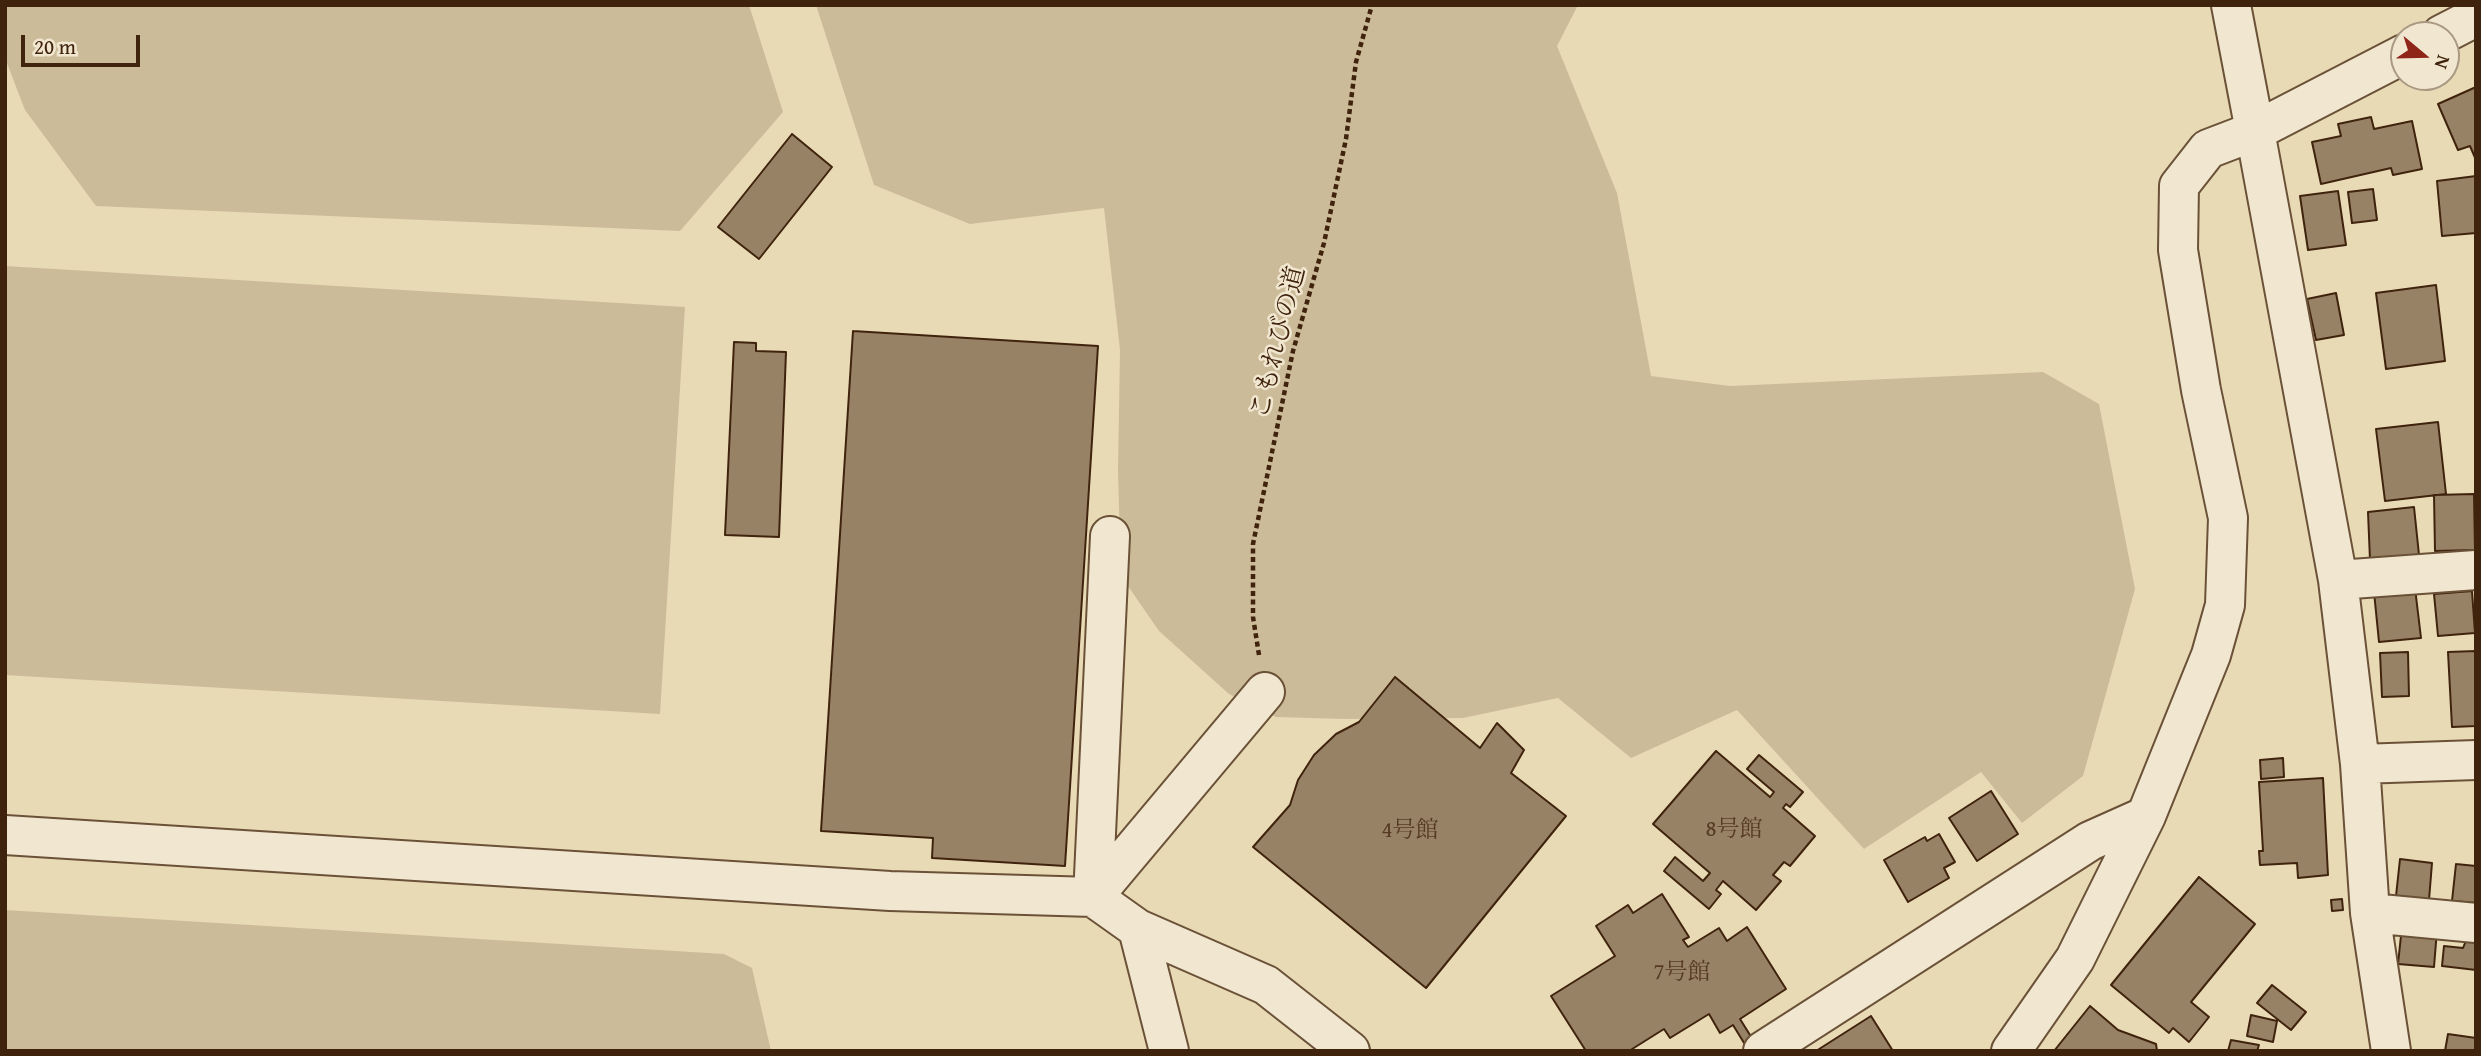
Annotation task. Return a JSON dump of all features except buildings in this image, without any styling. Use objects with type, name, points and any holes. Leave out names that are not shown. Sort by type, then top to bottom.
[{"type":"street","points":[[2231,5],[2338,580],[2360,764],[2370,913],[2391,1051]]},
{"type":"street","points":[[2460,25],[2476,17]]},
{"type":"street","points":[[2011,1051],[2075,959],[2146,816],[2211,655],[2225,605],[2228,518],[2201,390],[2178,250],[2179,186],[2208,149],[2255,131],[2390,61]]},
{"type":"street","points":[[1093,897],[1110,536]]},
{"type":"street","points":[[2338,580],[2476,570]]},
{"type":"street","points":[[1093,897],[1265,692]]},
{"type":"street","points":[[2360,764],[2476,760]]},
{"type":"street","points":[[1763,1051],[2090,841],[2146,816]]},
{"type":"street","points":[[5,835],[890,891],[1093,897],[1138,929],[1266,985],[1350,1051]]},
{"type":"street","points":[[2370,913],[2476,923]]},
{"type":"street","points":[[1138,929],[1169,1051]]},
{"type":"path","name":"こもれびの道","points":[[1265,692],[1253,617],[1252,544],[1293,351],[1324,243],[1346,139],[1356,62],[1372,5]]},
{"type":"shaded area","points":[[5,5],[749,5],[783,112],[680,231],[96,206],[25,110],[5,58]]},
{"type":"shaded area","points":[[816,5],[1578,5],[1557,46],[1617,193],[1651,376],[1730,386],[2043,372],[2099,404],[2135,589],[2083,776],[2022,823],[1981,772],[1864,849],[1737,710],[1631,758],[1558,698],[1463,718],[1346,719],[1276,717],[1229,694],[1159,631],[1121,576],[1118,471],[1120,350],[1104,208],[970,224],[874,185]]},
{"type":"shaded area","points":[[5,266],[685,307],[660,714],[5,675]]},
{"type":"shaded area","points":[[5,910],[724,954],[752,968],[771,1051],[5,1051]]}]
